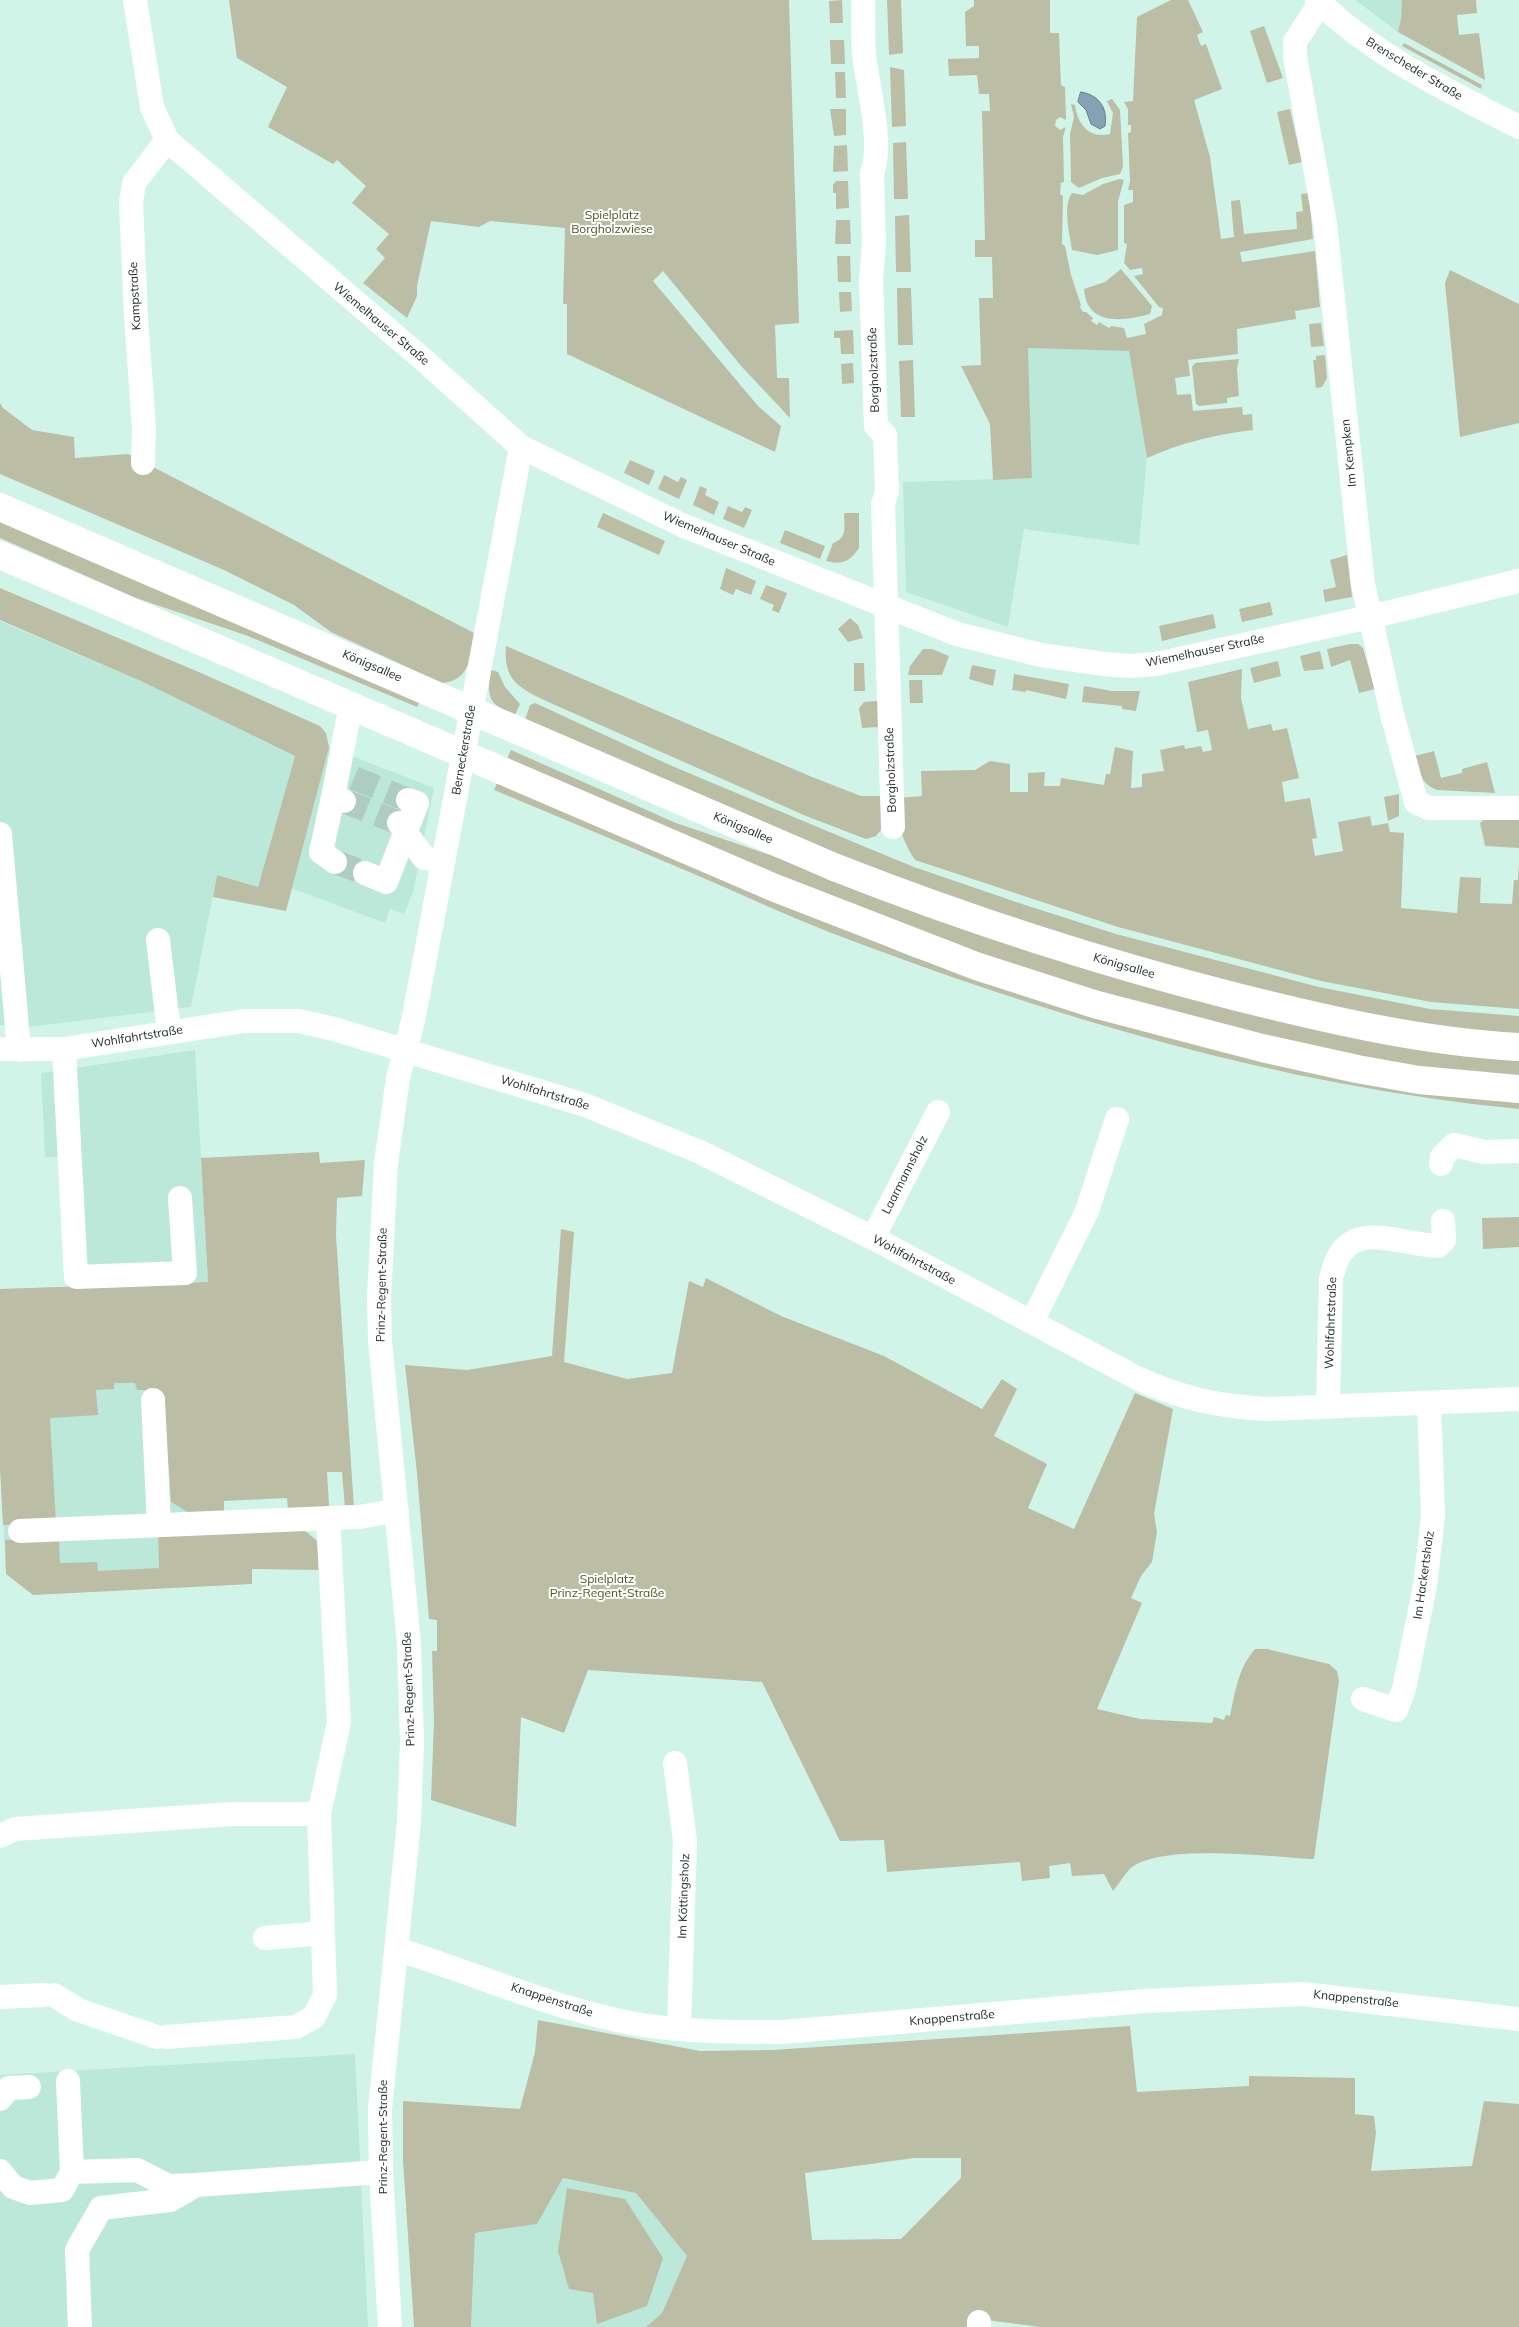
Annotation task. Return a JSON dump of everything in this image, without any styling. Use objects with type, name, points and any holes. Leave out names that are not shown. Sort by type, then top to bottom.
[{"type":"main road","name":"Königsallee","points":[[0,508],[472,709],[834,867],[958,914],[1038,941],[1194,986],[1330,1020],[1484,1045],[1519,1047]]},
{"type":"main road","points":[[0,554],[792,895],[931,949],[1045,988],[1196,1031],[1357,1069],[1419,1080],[1519,1090]]},
{"type":"street","name":"Wiemelhauser Straße","points":[[135,0],[152,106],[167,140],[426,362],[521,448],[682,525],[957,634],[996,646],[1041,655],[1130,666],[1156,664],[1370,617],[1519,581]]},
{"type":"street","name":"Borgholzstraße","points":[[863,0],[865,60],[873,104],[875,165],[872,173],[874,245],[871,280],[876,426],[885,435],[887,492],[883,504],[885,606],[894,827]]},
{"type":"street","name":"Brenscheder Straße","points":[[1319,2],[1375,48],[1433,84],[1519,127]]},
{"type":"street","name":"Im Kempken","points":[[1319,2],[1295,42],[1295,57],[1325,223],[1363,584],[1392,714],[1416,802],[1429,808],[1519,808]]},
{"type":"street","name":"Kampstraße","points":[[143,463],[144,428],[135,310],[131,202],[134,183],[167,140]]},
{"type":"street","name":"Berneckerstraße","points":[[405,1051],[521,448]]},
{"type":"street","points":[[335,862],[321,852],[346,775],[352,705]]},
{"type":"street","points":[[365,873],[386,882],[402,827],[417,803],[408,800]]},
{"type":"street","points":[[402,827],[424,858],[443,861]]},
{"type":"street","name":"Wohlfahrtstraße","points":[[0,834],[10,1050],[64,1049],[244,1021],[299,1021],[585,1105],[626,1120],[741,1171],[873,1238],[1137,1378],[1181,1397],[1235,1408],[1429,1404],[1519,1399]]},
{"type":"street","points":[[158,940],[169,1032]]},
{"type":"street","points":[[64,1049],[76,1277],[184,1273],[180,1198]]},
{"type":"street","name":"Prinz-Regent-Straße","points":[[390,2327],[381,2172],[381,2090],[409,1822],[412,1744],[408,1644],[380,1340],[379,1298],[386,1163],[398,1078],[405,1051]]},
{"type":"street","name":"Laarmannsholz","points":[[873,1238],[938,1112]]},
{"type":"street","points":[[1032,1322],[1087,1211],[1117,1119]]},
{"type":"street","points":[[1442,1164],[1442,1157],[1454,1145],[1484,1152],[1519,1151]]},
{"type":"street","name":"Wohlfahrtstraße","points":[[1328,1407],[1331,1279],[1335,1261],[1344,1247],[1358,1239],[1373,1237],[1438,1246],[1444,1240],[1442,1221]]},
{"type":"street","points":[[153,1400],[159,1525]]},
{"type":"street","name":"Im Hackertsholz","points":[[1364,1699],[1396,1710],[1404,1689],[1425,1586],[1433,1514],[1429,1404]]},
{"type":"street","points":[[20,1531],[357,1517],[397,1510]]},
{"type":"street","points":[[0,1997],[49,1995],[78,2010],[161,2037],[296,2027],[314,2017],[325,1996],[319,1814],[339,1722],[328,1518]]},
{"type":"street","name":"Im Köttingsholz","points":[[675,1763],[686,1841],[679,2029]]},
{"type":"street","points":[[0,1836],[15,1829],[222,1815],[319,1814]]},
{"type":"street","points":[[265,1938],[323,1933]]},
{"type":"street","name":"Knappenstraße","points":[[396,1949],[562,2004],[641,2024],[679,2029],[782,2032],[1145,2002],[1303,1994],[1519,2019]]},
{"type":"street","points":[[0,2171],[13,2187],[30,2193],[62,2190],[72,2172],[68,2081]]},
{"type":"street","points":[[0,2099],[9,2088],[30,2087]]},
{"type":"street","points":[[72,2172],[137,2170],[168,2186],[381,2172]]},
{"type":"street","points":[[80,2327],[77,2250],[101,2208],[170,2200],[196,2185]]},
{"type":"shaded area","points":[[1355,0],[1402,0],[1398,32]]},
{"type":"shaded area","points":[[1028,348],[1129,350],[1147,458],[1139,545],[1024,529],[1008,627],[906,592],[903,482],[1032,478]]},
{"type":"shaded area","points":[[0,621],[143,682],[295,756],[258,887],[217,875],[191,1007],[29,1027],[0,1025]]},
{"type":"shaded area","points":[[329,747],[434,788],[413,892],[404,914],[390,909],[385,923],[291,888]]},
{"type":"shaded area","points":[[195,1050],[208,1282],[153,1284],[228,1584],[6,1573],[0,1460],[0,1289],[68,1287],[61,1157],[45,1157],[41,1073]]},
{"type":"shaded area","points":[[355,2054],[368,2327],[0,2327],[0,2075]]},
{"type":"shaded area","points":[[563,2178],[636,2193],[687,2256],[662,2313],[646,2327],[471,2327],[475,2233],[537,2224]]},
{"type":"green space","name":"Spielplatz Borgholzwiese","points":[[229,0],[789,0],[799,323],[775,325],[777,378],[789,378],[790,418],[742,367],[663,271],[653,281],[758,406],[781,426],[775,452],[567,354],[567,304],[563,304],[565,228],[490,221],[479,227],[431,221],[417,286],[417,296],[407,318],[363,283],[385,258],[376,249],[389,234],[352,203],[366,186],[337,160],[333,164],[268,127],[287,87],[237,58]]},
{"type":"green space","points":[[842,0],[843,23],[830,23],[829,1]]},
{"type":"green space","points":[[887,0],[901,0],[903,53],[889,55]]},
{"type":"green space","points":[[974,0],[1050,0],[1050,33],[1059,33],[1061,85],[1065,87],[1066,120],[1060,117],[1056,120],[1055,126],[1060,130],[1066,127],[1063,137],[1064,182],[1061,183],[1060,194],[1063,196],[1062,244],[1065,246],[1071,275],[1083,312],[1086,312],[1093,318],[1091,321],[1097,325],[1099,322],[1109,328],[1111,326],[1124,328],[1127,338],[1146,334],[1144,324],[1162,315],[1163,308],[1159,307],[1134,276],[1143,274],[1142,268],[1130,270],[1124,263],[1127,244],[1124,243],[1124,205],[1133,202],[1133,190],[1128,190],[1130,181],[1128,133],[1131,132],[1131,125],[1128,125],[1128,109],[1124,102],[1133,101],[1137,17],[1171,0],[1188,0],[1203,32],[1197,35],[1201,46],[1206,44],[1222,89],[1194,100],[1210,157],[1221,239],[1234,237],[1231,201],[1240,200],[1244,234],[1297,229],[1296,212],[1303,211],[1301,194],[1309,193],[1313,239],[1240,252],[1242,262],[1315,251],[1320,307],[1295,311],[1296,319],[1237,329],[1238,354],[1188,360],[1190,376],[1175,378],[1177,395],[1191,394],[1193,411],[1242,407],[1243,415],[1252,414],[1253,430],[1199,440],[1147,458],[1129,351],[1028,348],[1032,478],[993,480],[990,424],[961,366],[981,365],[979,298],[993,298],[992,257],[975,257],[975,240],[985,240],[982,111],[990,111],[989,94],[979,94],[977,75],[949,76],[948,59],[979,58],[979,46],[966,46],[965,12],[974,6]]},
{"type":"green space","points":[[1402,0],[1476,0],[1477,13],[1457,15],[1459,35],[1479,33],[1485,80],[1398,32]]},
{"type":"green space","points":[[1264,26],[1283,78],[1267,83],[1250,31]]},
{"type":"green space","points":[[830,40],[844,40],[845,64],[831,64]]},
{"type":"green space","points":[[1404,43],[1482,85],[1481,89],[1402,46]]},
{"type":"green space","points":[[890,67],[904,70],[906,126],[892,127]]},
{"type":"green space","points":[[835,72],[845,72],[846,98],[836,98]]},
{"type":"green space","points":[[1112,99],[1120,110],[1123,167],[1120,174],[1102,178],[1079,188],[1071,182],[1070,134],[1074,117],[1071,104],[1075,105],[1079,119],[1086,129],[1103,135],[1110,134],[1113,113],[1107,101]]},
{"type":"green space","points":[[830,109],[846,109],[846,135],[834,136]]},
{"type":"green space","points":[[1290,109],[1302,162],[1289,165],[1277,112]]},
{"type":"green space","points":[[906,142],[908,199],[894,199],[893,143]]},
{"type":"green space","points":[[847,145],[848,171],[833,172],[834,146]]},
{"type":"green space","points":[[1120,179],[1124,180],[1118,201],[1118,250],[1097,255],[1072,250],[1067,213],[1072,193],[1083,195],[1103,184]]},
{"type":"green space","points":[[836,181],[848,181],[849,208],[836,209],[836,193],[833,193],[833,185]]},
{"type":"green space","points":[[909,215],[911,272],[896,272],[895,216]]},
{"type":"green space","points":[[836,220],[850,220],[851,244],[835,244]]},
{"type":"green space","points":[[837,256],[850,256],[851,282],[838,282]]},
{"type":"green space","points":[[1121,269],[1152,306],[1150,314],[1118,319],[1099,315],[1092,310],[1084,289],[1105,282]]},
{"type":"green space","points":[[1450,270],[1519,304],[1519,423],[1460,437],[1445,283]]},
{"type":"green space","points":[[897,288],[911,288],[913,345],[898,345]]},
{"type":"green space","points":[[839,292],[851,292],[852,311],[840,312]]},
{"type":"green space","points":[[1321,323],[1324,346],[1311,347],[1309,324]]},
{"type":"green space","points":[[853,330],[854,354],[841,354],[840,338],[834,338],[834,331]]},
{"type":"green space","points":[[1325,355],[1327,378],[1322,387],[1316,388],[1313,360],[1316,360],[1316,356]]},
{"type":"green space","points":[[1239,359],[1237,369],[1239,396],[1227,398],[1227,403],[1199,406],[1196,404],[1192,367],[1195,363]]},
{"type":"green space","points":[[913,360],[915,417],[901,417],[899,361]]},
{"type":"green space","points":[[853,363],[854,383],[842,384],[841,364]]},
{"type":"green space","points":[[0,403],[3,408],[32,430],[74,437],[75,458],[128,454],[476,634],[468,666],[458,677],[442,683],[331,632],[294,605],[224,570],[0,474]]},
{"type":"green space","points":[[630,460],[655,471],[649,485],[624,473]]},
{"type":"green space","points":[[664,475],[678,482],[681,477],[687,480],[679,499],[658,489]]},
{"type":"green space","points":[[700,486],[707,489],[705,495],[719,502],[714,515],[693,505]]},
{"type":"green space","points":[[728,506],[742,512],[745,507],[752,510],[744,528],[723,519]]},
{"type":"green space","points":[[603,513],[665,541],[659,555],[597,527]]},
{"type":"green space","points":[[844,513],[859,513],[859,548],[845,561],[836,563],[826,561],[833,543],[838,541],[843,535]]},
{"type":"green space","points":[[0,517],[421,699],[417,707],[248,636],[136,598],[0,538]]},
{"type":"green space","points":[[785,530],[825,546],[820,559],[780,543]]},
{"type":"green space","points":[[1347,555],[1352,597],[1325,602],[1323,590],[1336,587],[1330,560]]},
{"type":"green space","points":[[726,568],[756,581],[751,595],[736,589],[733,595],[720,589]]},
{"type":"green space","points":[[766,585],[787,593],[779,613],[772,610],[774,605],[760,599]]},
{"type":"green space","points":[[0,588],[201,673],[320,726],[326,733],[329,747],[286,911],[213,897],[217,875],[258,887],[295,756],[143,682],[0,620]]},
{"type":"green space","points":[[1270,602],[1273,615],[1242,622],[1239,609]]},
{"type":"green space","points":[[1213,614],[1216,628],[1162,641],[1159,626]]},
{"type":"green space","points":[[850,618],[858,625],[863,638],[848,642],[838,629]]},
{"type":"green space","points":[[1358,644],[1363,648],[1375,689],[1359,693],[1350,660],[1331,667],[1327,649]]},
{"type":"green space","points":[[506,646],[812,777],[861,796],[888,796],[884,826],[876,836],[866,839],[806,816],[546,701],[521,687],[510,675],[507,667]]},
{"type":"green space","points":[[923,649],[932,649],[949,656],[942,675],[908,675],[910,666]]},
{"type":"green space","points":[[1320,651],[1324,669],[1304,671],[1300,656]]},
{"type":"green space","points":[[1278,661],[1281,676],[1254,683],[1250,668]]},
{"type":"green space","points":[[854,663],[864,663],[865,691],[854,691]]},
{"type":"green space","points":[[972,665],[996,670],[993,686],[969,679]]},
{"type":"green space","points":[[1242,669],[1241,698],[1248,729],[1271,724],[1273,731],[1287,728],[1299,778],[1282,782],[1285,802],[1310,798],[1317,838],[1312,839],[1315,856],[1343,851],[1338,822],[1370,816],[1372,826],[1388,823],[1390,832],[1404,833],[1401,908],[1457,913],[1460,877],[1481,878],[1480,903],[1512,904],[1514,880],[1518,880],[1519,863],[1519,1009],[1431,1002],[1321,981],[1118,927],[915,860],[910,852],[901,830],[897,798],[922,796],[921,771],[975,770],[990,761],[1010,764],[1010,792],[1028,792],[1028,773],[1045,772],[1044,786],[1060,786],[1061,778],[1104,785],[1106,774],[1110,774],[1115,747],[1133,751],[1131,788],[1142,787],[1142,774],[1164,771],[1160,750],[1184,745],[1185,749],[1201,746],[1203,752],[1212,750],[1208,730],[1197,732],[1188,682]]},
{"type":"green space","points":[[491,670],[498,672],[505,687],[520,704],[515,715],[500,708],[491,699],[489,687]]},
{"type":"green space","points":[[1014,674],[1069,684],[1066,699],[1026,690],[1026,692],[1012,690]]},
{"type":"green space","points":[[909,680],[922,680],[923,703],[910,703]]},
{"type":"green space","points":[[1084,686],[1112,691],[1140,691],[1136,711],[1122,709],[1122,706],[1082,702]]},
{"type":"green space","points":[[877,701],[885,703],[885,724],[878,724],[878,727],[862,728],[859,708],[864,702]]},
{"type":"green space","points":[[535,703],[672,766],[863,846],[914,867],[1025,905],[1116,934],[1319,987],[1430,1009],[1519,1016],[1519,1035],[1398,1022],[1131,958],[907,884],[525,720],[530,705]]},
{"type":"green space","points":[[511,750],[676,823],[776,857],[923,914],[1519,1057],[1519,1078],[1484,1076],[1359,1058],[1150,1007],[980,955],[856,909],[507,759]]},
{"type":"green space","points":[[1434,751],[1441,778],[1462,773],[1462,769],[1487,762],[1495,793],[1437,790],[1427,784],[1422,777],[1415,756]]},
{"type":"green space","points":[[497,783],[910,956],[972,977],[1420,1091],[1519,1102],[1519,1109],[1430,1098],[1342,1084],[1255,1065],[1168,1044],[997,992],[913,963],[795,918],[494,790]]},
{"type":"green space","points":[[1399,794],[1399,816],[1388,821],[1384,797]]},
{"type":"green space","points":[[1487,817],[1519,818],[1519,848],[1485,846],[1480,823]]},
{"type":"green space","points":[[319,1152],[320,1163],[365,1160],[362,1196],[337,1198],[336,1235],[354,1508],[345,1508],[342,1472],[327,1472],[329,1505],[326,1509],[288,1511],[287,1498],[224,1501],[224,1516],[196,1517],[171,1502],[164,1394],[150,1395],[148,1390],[137,1390],[135,1383],[114,1383],[114,1389],[96,1390],[98,1415],[50,1418],[56,1523],[3,1525],[0,1468],[0,1289],[208,1282],[201,1158]]},
{"type":"green space","points":[[1519,1217],[1519,1247],[1483,1249],[1482,1218]]},
{"type":"green space","name":"Spielplatz Prinz-Regent-Straße","points":[[561,1229],[574,1232],[564,1362],[627,1379],[672,1373],[689,1281],[703,1287],[706,1278],[781,1316],[884,1356],[982,1409],[1002,1379],[1017,1389],[994,1436],[1047,1464],[1028,1508],[1074,1529],[1135,1393],[1173,1409],[1154,1514],[1157,1532],[1152,1562],[1141,1576],[1131,1598],[1142,1603],[1097,1709],[1140,1719],[1212,1723],[1214,1717],[1224,1720],[1226,1715],[1230,1716],[1241,1672],[1255,1649],[1267,1649],[1329,1664],[1337,1671],[1339,1680],[1314,1859],[1220,1853],[1168,1855],[1147,1860],[1132,1867],[1113,1891],[1104,1874],[1072,1876],[1070,1863],[1049,1866],[1050,1878],[1022,1881],[1020,1862],[887,1872],[884,1840],[840,1841],[762,1682],[588,1670],[564,1733],[521,1717],[516,1827],[431,1800],[434,1722],[432,1651],[437,1651],[437,1620],[429,1619],[417,1473],[405,1365],[467,1370],[552,1356]]},
{"type":"green space","points":[[295,1526],[308,1533],[317,1541],[319,1570],[252,1569],[252,1584],[33,1595],[6,1574],[5,1540],[53,1537],[59,1541],[60,1563],[97,1562],[98,1571],[159,1568],[158,1532]]},
{"type":"green space","points":[[538,2020],[700,2051],[773,2050],[1130,2026],[1137,2092],[1249,2086],[1249,2076],[1355,2078],[1355,2114],[1374,2116],[1376,2133],[1371,2171],[1472,2166],[1484,2101],[1519,2104],[1519,2327],[1040,2327],[971,2318],[970,2327],[646,2327],[662,2313],[687,2256],[636,2193],[563,2178],[537,2224],[475,2233],[471,2327],[414,2327],[403,2160],[403,2101],[520,2109],[535,2052]],"holes":[[[914,2158],[961,2158],[961,2178],[901,2239],[812,2240],[805,2173]]]},
{"type":"green space","points":[[567,2188],[625,2199],[663,2258],[647,2306],[597,2324],[593,2293],[569,2289],[558,2251]]},
{"type":"water","points":[[1081,92],[1093,96],[1101,103],[1106,119],[1105,126],[1100,129],[1091,124],[1086,110],[1078,102]]},
{"type":"tunnel","points":[[354,778],[408,800]]},
{"type":"tunnel","points":[[344,801],[399,823]]},
{"type":"tunnel","points":[[335,862],[365,873]]}]
